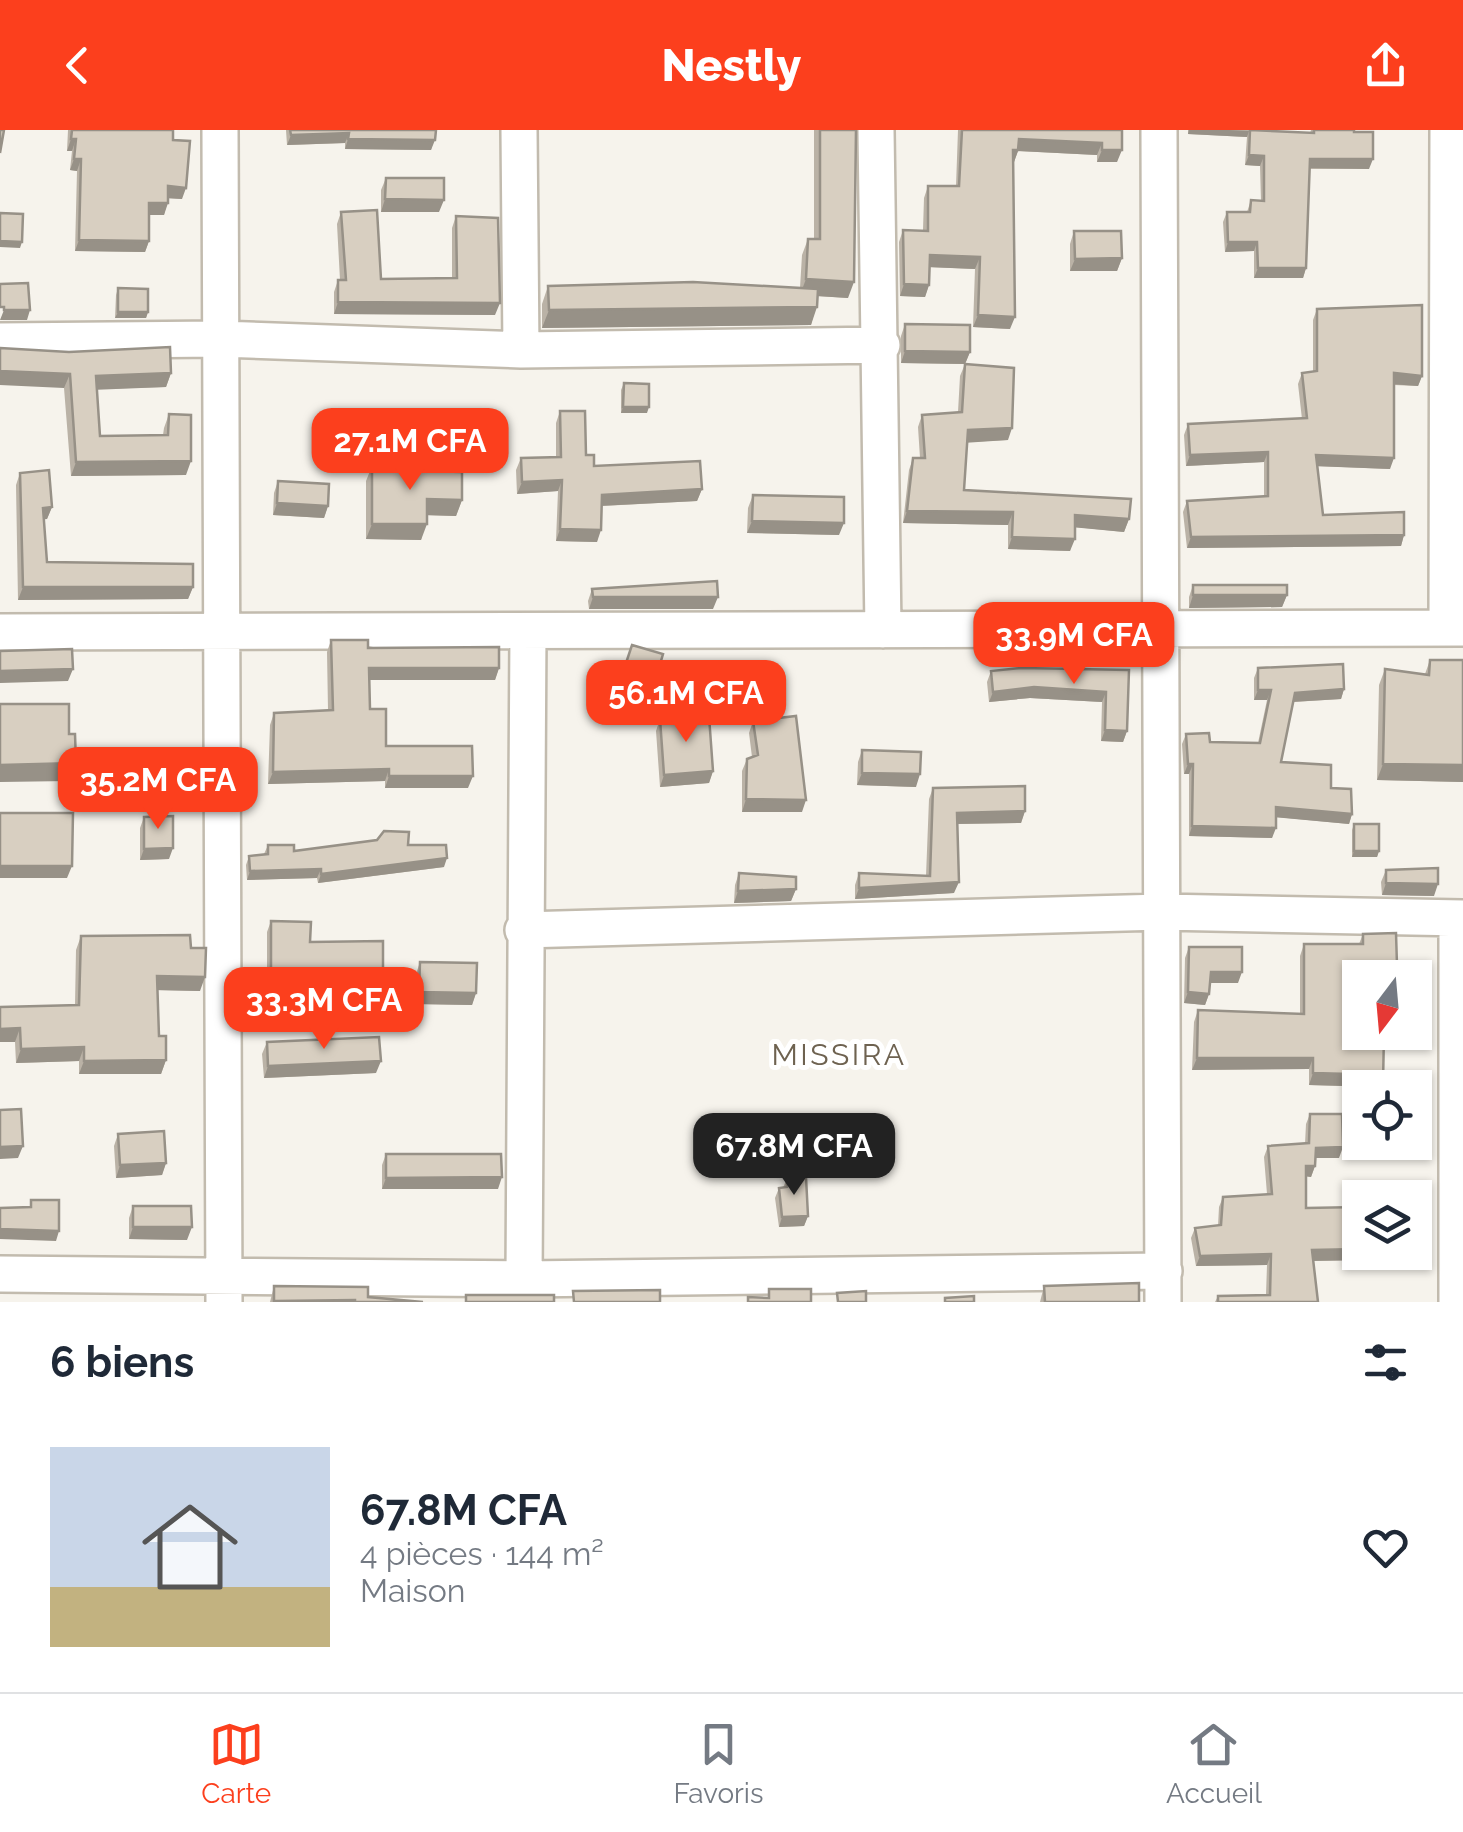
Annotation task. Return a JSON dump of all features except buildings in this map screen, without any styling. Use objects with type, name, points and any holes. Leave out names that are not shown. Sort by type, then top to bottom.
[{"type":"street","points":[[220,130],[224,1291]]},
{"type":"street","points":[[518,130],[521,350]]},
{"type":"street","points":[[876,130],[882,344],[883,630]]},
{"type":"street","points":[[0,1274],[224,1291],[524,1279],[1163,1287],[1159,130]]},
{"type":"street","points":[[0,632],[1455,628],[1457,345],[1448,130]]},
{"type":"street","points":[[0,340],[220,339],[521,350],[882,344]]},
{"type":"street","points":[[524,1279],[523,930],[528,631]]},
{"type":"street","points":[[523,930],[1162,912],[1460,918],[1457,1302]]},
{"type":"district","name":"MISSIRA","points":[[839,1054]]}]
